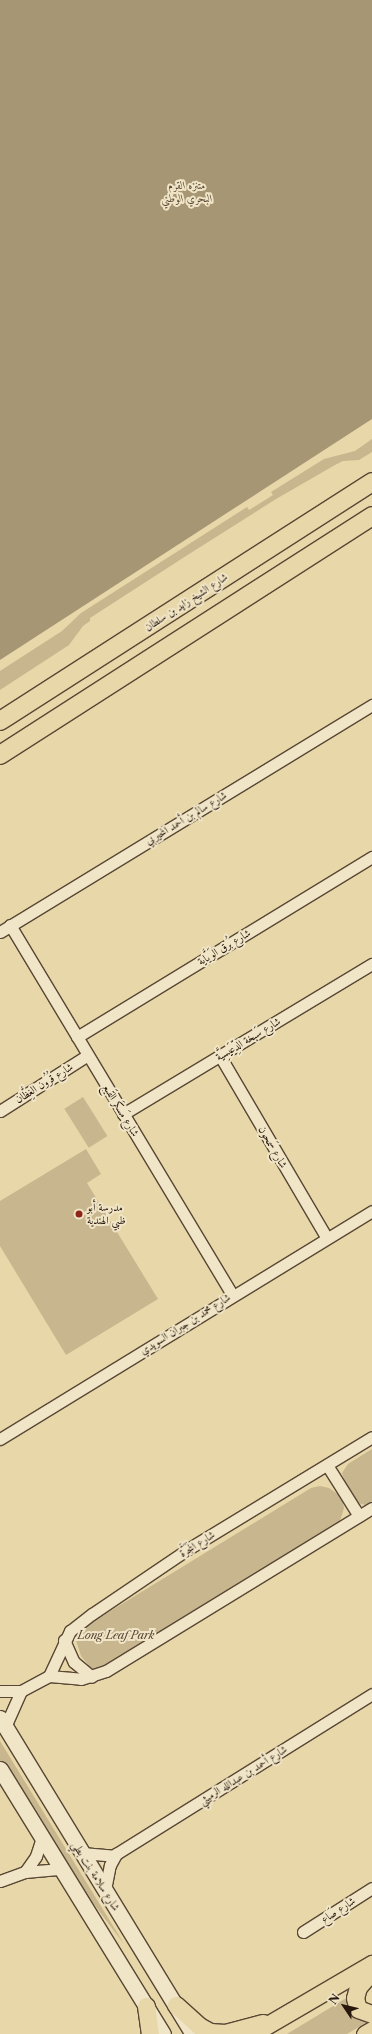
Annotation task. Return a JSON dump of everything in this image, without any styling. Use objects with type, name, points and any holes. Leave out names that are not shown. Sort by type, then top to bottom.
[{"type":"highway","name":"شارع الشيخ زايد بن سلطان","points":[[0,721],[372,482]]},
{"type":"highway","points":[[0,755],[372,516]]},
{"type":"main road","name":"شارع سلامة بنت بطي","points":[[3,1722],[193,2034]]},
{"type":"main road","points":[[0,1769],[163,2034]]},
{"type":"main road","points":[[252,2034],[272,2020],[372,1964]]},
{"type":"main road","points":[[372,1971],[358,1987],[354,1998],[358,2009],[372,2014]]},
{"type":"main road","points":[[176,2005],[199,2026],[210,2032],[225,2033],[272,2020]]},
{"type":"main road","points":[[146,2006],[150,2034]]},
{"type":"main road","points":[[365,2034],[372,2030]]},
{"type":"street","name":"شارع سالم بن أحمد المحيربي","points":[[0,932],[372,705]]},
{"type":"street","name":"شارع بُرق الوَيَّاية","points":[[77,1037],[372,857]]},
{"type":"street","name":"شارع مَسكَر القَبع","points":[[10,926],[232,1295]]},
{"type":"street","name":"شارع سَبخة الدِّعَيسِيَّة","points":[[123,1114],[372,964]]},
{"type":"street","name":"شارع قُرُون الغِظَّان","points":[[0,1111],[88,1055]]},
{"type":"street","name":"شارع سَمحون","points":[[220,1056],[326,1237]]},
{"type":"street","name":"شارع محمد بن جبران السويدي","points":[[0,1439],[326,1237],[372,1211]]},
{"type":"street","name":"شارع المَجَرَّة","points":[[49,1676],[64,1640],[70,1631],[92,1614],[188,1549],[372,1438]]},
{"type":"street","points":[[327,1465],[359,1516]]},
{"type":"street","points":[[0,1690],[20,1691],[49,1676],[92,1677],[106,1671],[372,1508]]},
{"type":"street","points":[[64,1640],[74,1662],[92,1677]]},
{"type":"street","points":[[3,1722],[20,1691]]},
{"type":"street","name":"شارع أحمد بن عبدالله الرميثي","points":[[114,1856],[372,1694]]},
{"type":"street","points":[[25,1872],[36,1856],[42,1837]]},
{"type":"street","points":[[82,1853],[114,1856],[105,1890]]},
{"type":"street","points":[[0,1881],[25,1872],[61,1869]]},
{"type":"street","name":"شارع صَاع","points":[[303,1932],[372,1888]]},
{"type":"green space","points":[[372,439],[372,452],[359,460],[343,461],[335,465],[276,499],[186,556],[90,618],[90,621],[83,626],[69,645],[0,690],[0,671],[62,631],[81,613],[247,507],[249,510],[273,495],[271,492],[324,459],[355,451]]},
{"type":"green space","points":[[83,1097],[107,1136],[89,1148],[64,1109]]},
{"type":"green space","points":[[86,1149],[101,1174],[87,1183],[158,1299],[66,1355],[0,1246],[0,1201]]},
{"type":"green space","points":[[372,1449],[372,1505],[365,1505],[358,1503],[348,1491],[342,1473],[348,1464]]},
{"type":"green space","name":"Long Leaf Park","points":[[320,1486],[329,1488],[342,1497],[344,1508],[338,1527],[98,1669],[91,1668],[81,1656],[75,1637],[81,1629],[311,1488]]},
{"type":"green space","points":[[0,1741],[124,1944],[78,1883],[0,1761]]},
{"type":"green space","points":[[348,1997],[352,2013],[367,2022],[347,2034],[287,2034]]},
{"type":"shaded area","name":"متنزه القرم البحري الوطني","points":[[0,0],[372,0],[372,419],[0,660]]},
{"type":"place","name":"مدرسة أبو ظبي الهندية","points":[[79,1214]]}]
